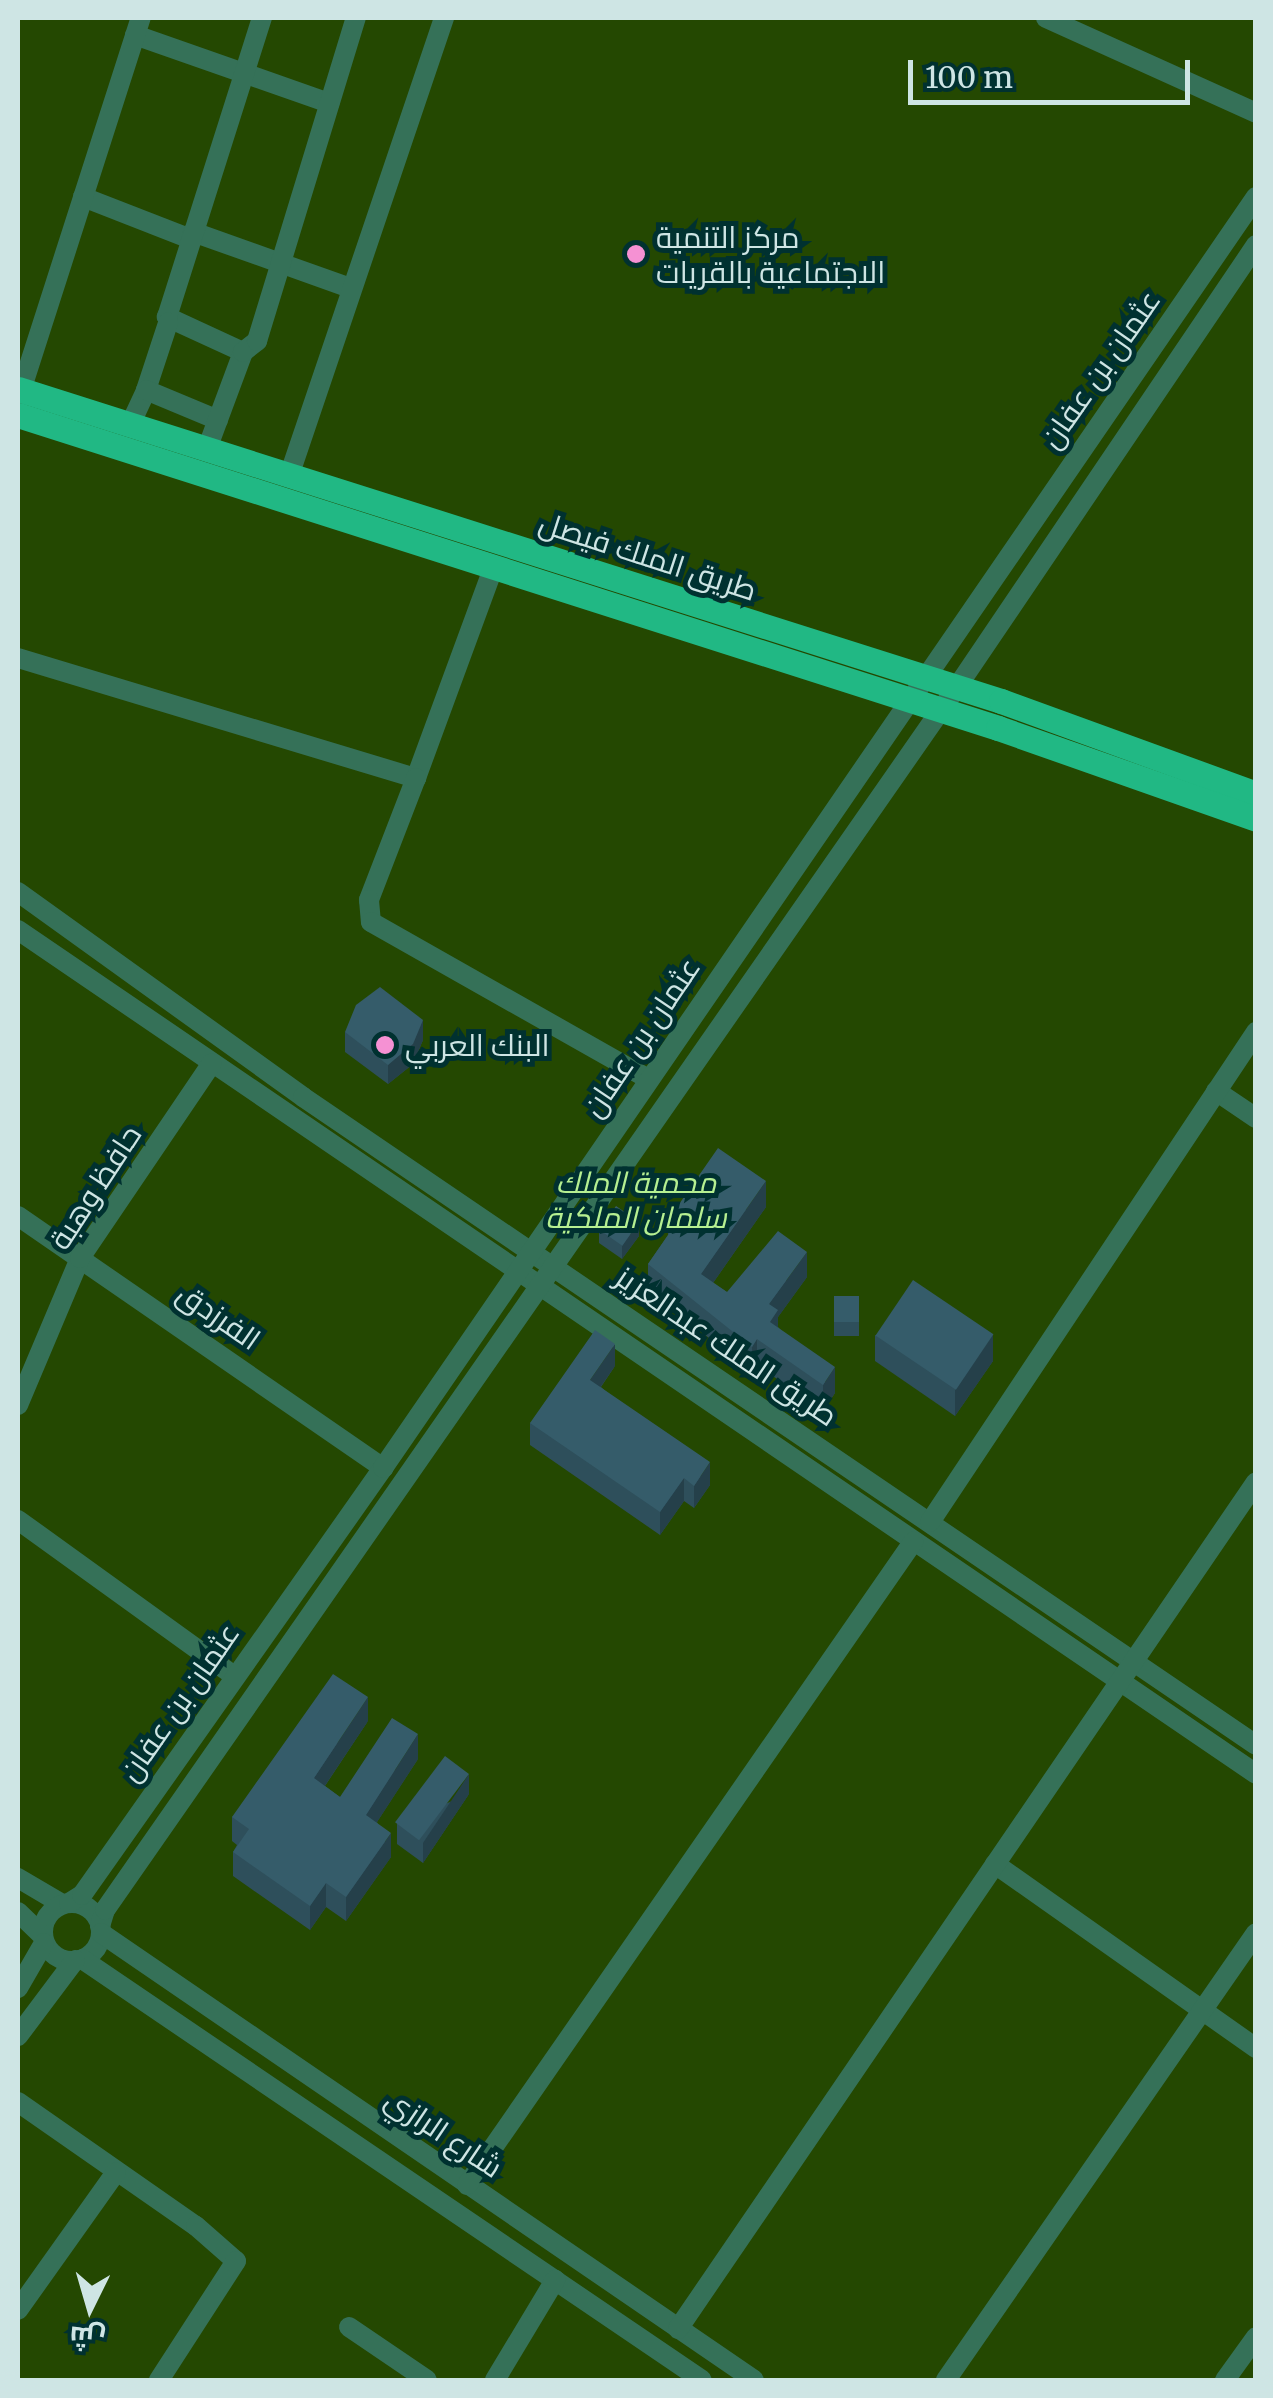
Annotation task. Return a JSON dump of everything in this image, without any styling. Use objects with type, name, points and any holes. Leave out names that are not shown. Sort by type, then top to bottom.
[{"type":"main road","name":"طريق الملك فيصل","points":[[18,398],[130,425],[957,687],[1256,794]]},
{"type":"main road","name":"طريق الملك فيصل","points":[[18,398],[494,566],[906,701],[938,708],[1256,819]]},
{"type":"street","points":[[130,425],[168,323],[262,18]]},
{"type":"street","points":[[207,450],[243,352],[257,341],[356,18]]},
{"type":"street","points":[[289,476],[444,18]]},
{"type":"street","points":[[1046,18],[1256,113]]},
{"type":"street","points":[[18,398],[138,26],[244,75],[330,103]]},
{"type":"street","points":[[83,197],[350,288]]},
{"type":"street","name":"عثمان بن عفان","points":[[66,1903],[82,1895],[233,1675],[383,1468],[906,701],[1256,197]]},
{"type":"street","name":"عثمان بن عفان","points":[[100,1930],[105,1910],[938,708],[957,687],[1256,246]]},
{"type":"street","points":[[168,323],[243,352]]},
{"type":"street","points":[[146,390],[218,420]]},
{"type":"street","points":[[494,566],[369,900],[371,922],[648,1079]]},
{"type":"street","points":[[18,658],[416,778]]},
{"type":"street","name":"طريق الملك عبدالعزيز","points":[[18,892],[303,1097],[533,1249],[1256,1745]]},
{"type":"street","name":"طريق الملك عبدالعزيز","points":[[18,930],[537,1290],[1256,1774]]},
{"type":"street","points":[[930,1522],[1256,1032]]},
{"type":"street","name":"حافظ وهبة","points":[[18,1405],[25,1367],[80,1258],[212,1064]]},
{"type":"street","points":[[1216,1090],[1256,1118]]},
{"type":"street","name":"الفرزدق","points":[[18,1216],[383,1468]]},
{"type":"street","points":[[678,2330],[1256,1482]]},
{"type":"street","points":[[18,1520],[233,1675]]},
{"type":"street","points":[[467,2185],[912,1542]]},
{"type":"street","points":[[995,1864],[1256,2048]]},
{"type":"street","points":[[18,1878],[66,1903],[94,1912],[100,1930],[18,2036]]},
{"type":"street","points":[[18,1988],[44,1939],[45,1919],[66,1903]]},
{"type":"street","points":[[18,1912],[60,1959],[78,1960]]},
{"type":"street","name":"شارع الرازي","points":[[100,1930],[754,2380]]},
{"type":"street","points":[[946,2380],[1256,1933]]},
{"type":"street","name":"شارع الرازي","points":[[78,1960],[702,2380]]},
{"type":"street","points":[[18,2102],[236,2261],[164,2379]]},
{"type":"street","points":[[18,2310],[116,2172]]},
{"type":"street","points":[[495,2380],[555,2280]]},
{"type":"street","points":[[349,2327],[428,2380]]},
{"type":"street","points":[[1225,2380],[1256,2337]]},
{"type":"green space","name":"محمية الملك سلمان الملكية","points":[[18,18],[1255,18],[1255,2380],[18,2380]]},
{"type":"building","points":[[380,987],[423,1020],[413,1044],[388,1065],[345,1032],[356,1005]]},
{"type":"building","points":[[718,1148],[766,1181],[701,1274],[727,1292],[778,1231],[807,1252],[769,1304],[778,1310],[770,1322],[835,1367],[823,1385],[757,1339],[752,1347],[648,1264],[675,1225],[668,1220]]},
{"type":"building","points":[[616,1206],[639,1222],[622,1246],[599,1230]]},
{"type":"building","points":[[913,1280],[993,1334],[956,1390],[876,1336]]},
{"type":"building","points":[[834,1296],[859,1296],[859,1322],[834,1322]]},
{"type":"building","points":[[595,1330],[615,1344],[590,1380],[710,1462],[694,1486],[684,1478],[660,1512],[530,1423]]},
{"type":"building","points":[[333,1674],[368,1697],[314,1778],[340,1797],[392,1718],[418,1734],[366,1815],[391,1833],[346,1897],[326,1883],[310,1906],[233,1852],[249,1829],[232,1817]]},
{"type":"building","points":[[445,1756],[469,1774],[419,1840],[395,1822]]},
{"type":"place","name":"مركز التنمية الاجتماعية بالقريات","points":[[636,254]]},
{"type":"place","name":"البنك العربي","points":[[385,1045]]}]
